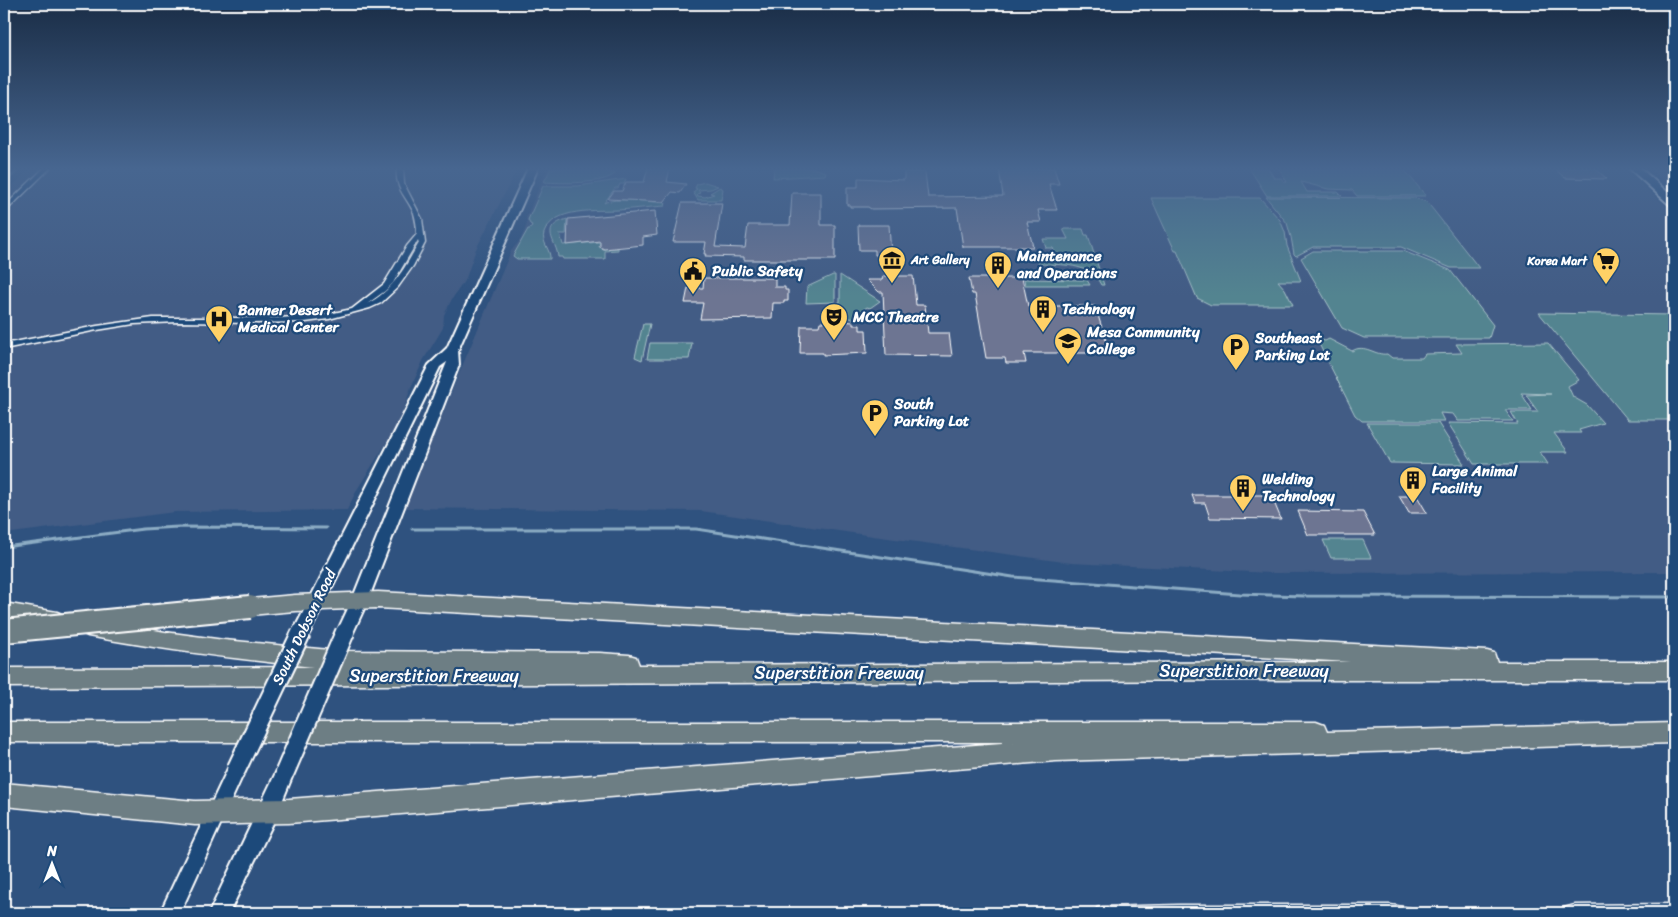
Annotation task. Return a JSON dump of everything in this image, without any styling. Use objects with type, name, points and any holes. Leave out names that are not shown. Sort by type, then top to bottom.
[{"type":"highway","points":[[4,631],[316,602],[360,600],[562,608],[1674,671]]},
{"type":"highway","points":[[4,612],[165,642],[340,660],[600,662],[749,674]]},
{"type":"highway","name":"Superstition Freeway","points":[[4,678],[1674,671]]},
{"type":"highway","points":[[4,732],[1674,732]]},
{"type":"highway","points":[[4,794],[195,813],[268,812],[1056,750],[1674,732]]},
{"type":"main road","name":"South Dobson Road","points":[[170,913],[316,602],[435,365],[452,350],[514,211]]},
{"type":"main road","name":"South Dobson Road","points":[[219,913],[268,812],[360,600],[453,365],[452,350]]},
{"type":"street","points":[[4,347],[131,322],[174,320],[312,320],[354,312],[362,303],[379,293],[390,281],[411,242],[419,235],[418,217],[415,211]]},
{"type":"street","points":[[1569,913],[1575,911],[1674,910]]},
{"type":"street","points":[[1102,913],[1405,913]]},
{"type":"shaded area","name":"Banner Desert Medical Center","points":[[4,211],[496,211],[476,249],[466,278],[444,315],[443,328],[424,359],[394,431],[358,488],[347,510],[175,512],[4,534]]},
{"type":"shaded area","name":"Mesa Community College","points":[[529,211],[1672,211],[1674,213],[1674,572],[1270,573],[1071,563],[701,511],[405,508],[511,251],[521,239],[527,224],[526,218]]},
{"type":"green space","points":[[532,211],[594,211],[566,215],[556,219],[549,225],[543,236],[550,259],[517,259],[513,256],[532,225],[528,220]]},
{"type":"green space","points":[[1157,211],[1272,211],[1280,220],[1285,232],[1287,246],[1301,281],[1278,281],[1285,289],[1293,305],[1211,305],[1197,298],[1177,251],[1175,251]]},
{"type":"green space","points":[[1277,211],[1434,211],[1479,268],[1451,268],[1401,247],[1313,247],[1296,256],[1287,223]]},
{"type":"green space","points":[[567,219],[566,234],[560,234],[563,245],[600,242],[599,247],[604,249],[618,248],[618,250],[605,251],[605,259],[563,259],[558,257],[551,231],[553,226]]},
{"type":"green space","points":[[1063,229],[1083,229],[1085,235],[1088,235],[1104,285],[1101,285],[1090,272],[1074,266],[1039,264],[1037,259],[1051,259],[1050,251],[1054,251],[1053,248],[1046,248],[1043,239],[1068,239]]},
{"type":"green space","points":[[1313,251],[1403,251],[1450,270],[1493,325],[1489,338],[1364,338],[1342,328],[1301,258]]},
{"type":"green space","points":[[835,275],[835,302],[806,303],[807,287]]},
{"type":"green space","points":[[840,275],[880,301],[870,308],[867,307],[863,310],[862,316],[857,320],[834,313],[834,305],[840,302]]},
{"type":"green space","points":[[1024,279],[1087,280],[1090,285],[1025,285]]},
{"type":"green space","points":[[1539,313],[1674,315],[1674,420],[1628,420]]},
{"type":"green space","points":[[643,324],[650,324],[642,360],[635,357]]},
{"type":"green space","points":[[1319,339],[1325,341],[1329,339],[1352,351],[1361,348],[1387,354],[1392,358],[1422,358],[1425,354],[1462,353],[1456,344],[1548,343],[1579,380],[1568,386],[1573,397],[1587,405],[1603,423],[1579,430],[1581,433],[1554,433],[1568,452],[1540,452],[1548,464],[1474,464],[1448,423],[1518,424],[1511,412],[1538,412],[1526,395],[1551,394],[1521,393],[1532,410],[1505,410],[1513,421],[1458,421],[1453,414],[1440,413],[1444,421],[1362,421],[1355,415],[1318,342]]},
{"type":"green space","points":[[650,343],[692,343],[689,359],[647,359]]},
{"type":"green space","points":[[1367,423],[1438,423],[1464,464],[1390,463]]},
{"type":"green space","points":[[1323,540],[1363,540],[1371,558],[1331,558]]},
{"type":"building","points":[[655,211],[657,235],[643,237],[643,245],[604,249],[600,247],[600,241],[567,245],[568,219]]},
{"type":"building","points":[[680,211],[721,211],[715,247],[745,248],[748,225],[790,225],[791,211],[821,211],[821,225],[835,225],[835,260],[744,260],[744,257],[705,256],[706,242],[673,242]]},
{"type":"building","points":[[957,211],[1038,211],[1041,222],[1027,222],[1033,247],[963,247]]},
{"type":"building","points":[[858,225],[889,225],[891,255],[875,255],[875,250],[859,250]]},
{"type":"building","points":[[883,276],[913,276],[916,305],[925,305],[928,333],[949,333],[952,356],[886,355],[883,292],[879,292],[867,280],[882,280]]},
{"type":"building","points":[[704,278],[775,278],[775,287],[785,287],[785,290],[788,290],[788,301],[773,303],[772,318],[700,319],[703,303],[685,303],[688,288],[703,288]]},
{"type":"building","name":"Technology","points":[[969,278],[1022,278],[1028,306],[1095,306],[1110,353],[1024,353],[1026,363],[1006,363],[1005,358],[986,358],[975,294],[972,294]]},
{"type":"building","name":"MCC Theatre","points":[[827,320],[853,322],[853,325],[860,325],[860,330],[866,330],[867,353],[823,355],[823,353],[800,353],[801,326],[819,326],[820,322],[827,322]]},
{"type":"building","name":"Welding Technology","points":[[1192,495],[1271,495],[1281,519],[1210,518],[1205,503],[1195,503]]},
{"type":"building","name":"Large Animal Facility","points":[[1399,496],[1417,496],[1427,513],[1409,513]]},
{"type":"building","points":[[1298,511],[1363,512],[1375,535],[1308,535]]},
{"type":"waterway","points":[[4,547],[143,529],[178,527],[326,528]]},
{"type":"waterway","points":[[412,529],[696,529],[1013,577],[1240,594],[1304,596],[1674,597]]},
{"type":"place","name":"Art Gallery","points":[[892,284]]},
{"type":"place","name":"Korea Mart","points":[[1606,285]]},
{"type":"place","name":"Maintenance and Operations","points":[[998,289]]},
{"type":"place","name":"Public Safety","points":[[693,295]]},
{"type":"place","name":"Technology","points":[[1043,333]]},
{"type":"place","name":"MCC Theatre","points":[[834,341]]},
{"type":"place","name":"Banner Desert Medical Center","points":[[219,343]]},
{"type":"place","name":"Mesa Community College","points":[[1068,365]]},
{"type":"place","name":"Southeast Parking Lot","points":[[1236,371]]},
{"type":"place","name":"South Parking Lot","points":[[875,437]]},
{"type":"place","name":"Large Animal Facility","points":[[1413,504]]},
{"type":"place","name":"Welding Technology","points":[[1243,512]]}]
